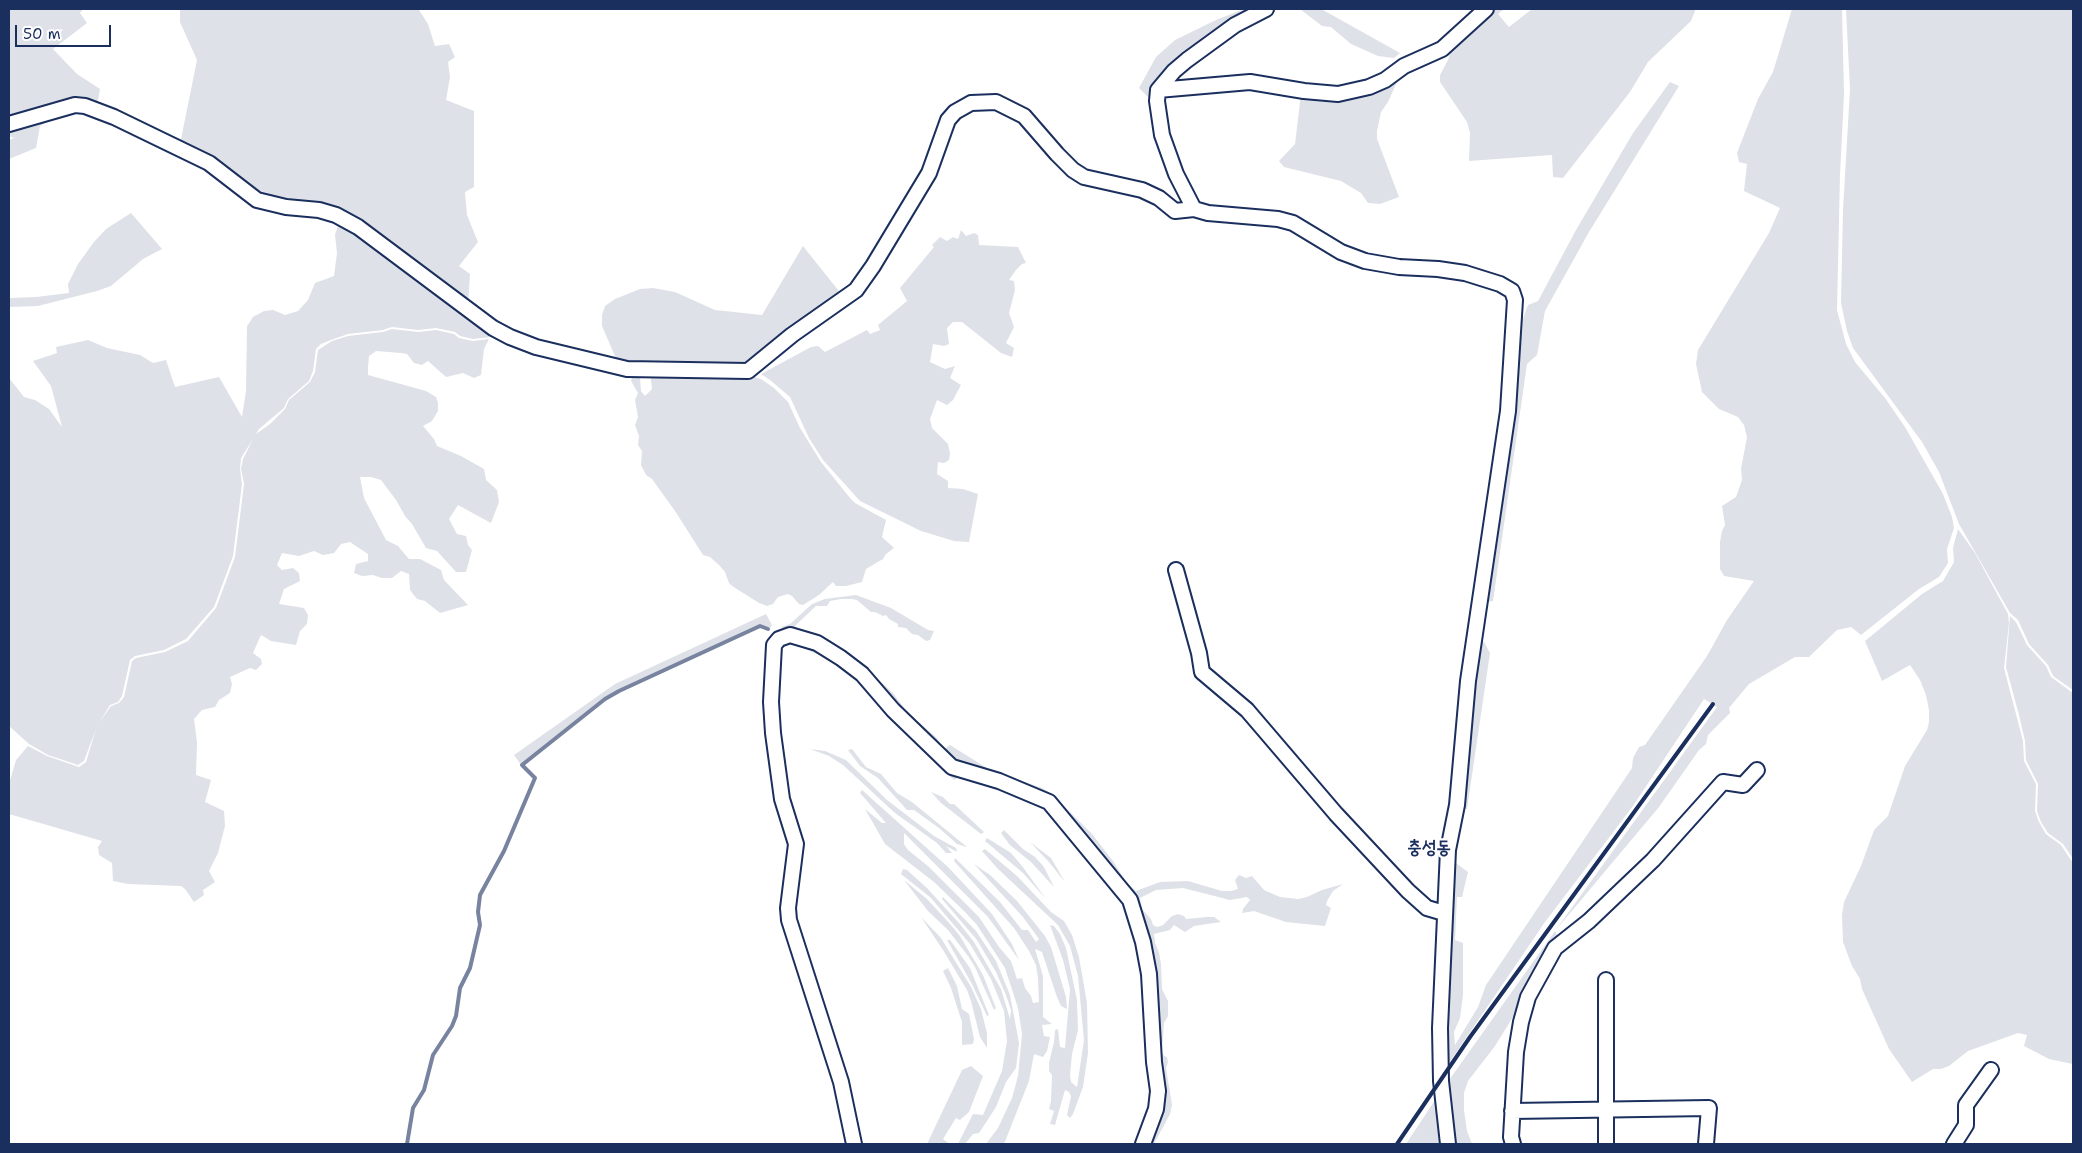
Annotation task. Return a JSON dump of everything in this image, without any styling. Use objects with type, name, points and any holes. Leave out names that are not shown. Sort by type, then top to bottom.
[{"type":"street","points":[[1194,209],[1176,174],[1162,135],[1157,101],[1158,90],[1174,70],[1187,60],[1235,25],[1266,9]]},
{"type":"street","points":[[1158,90],[1250,82],[1304,91],[1338,94],[1369,87],[1385,80],[1404,66],[1442,49],[1486,9]]},
{"type":"street","points":[[9,124],[75,105],[85,106],[114,117],[208,163],[257,200],[286,207],[319,210],[336,215],[358,227],[493,328],[510,337],[536,347],[627,369],[748,371],[792,335],[856,290],[873,266],[929,173],[948,120],[955,112],[971,103],[996,102],[1024,116],[1073,170],[1084,176],[1142,190],[1159,198],[1175,211],[1194,209],[1221,215],[1268,218],[1293,223],[1341,252],[1364,261],[1399,267],[1438,269],[1465,273],[1500,284],[1512,290],[1515,300],[1515,317],[1508,410],[1468,682],[1457,805],[1448,850],[1444,913],[1440,1081],[1448,1144]]},
{"type":"street","points":[[1176,570],[1199,652],[1202,672],[1247,710],[1336,814],[1408,891],[1427,908],[1444,913]]},
{"type":"street","points":[[854,1144],[841,1082],[789,920],[788,908],[796,844],[782,799],[773,733],[771,702],[774,645],[779,639],[790,635],[817,643],[862,674],[893,710],[952,767],[999,781],[1049,802],[1130,900],[1143,942],[1149,974],[1154,1062],[1158,1091],[1156,1109],[1143,1144]]},
{"type":"street","points":[[1513,1144],[1511,1137],[1512,1111],[1516,1052],[1521,1022],[1528,997],[1555,948],[1589,921],[1653,860],[1722,782],[1743,785],[1757,770]]},
{"type":"street","points":[[1606,980],[1606,1144]]},
{"type":"street","points":[[1954,1144],[1966,1125],[1966,1105],[1991,1070]]},
{"type":"street","points":[[1512,1111],[1709,1108],[1706,1144]]},
{"type":"shaded area","points":[[9,9],[83,9],[80,13],[87,23],[53,49],[77,74],[100,89],[97,106],[9,119]]},
{"type":"shaded area","points":[[180,9],[419,10],[428,24],[435,46],[449,44],[455,57],[448,62],[450,77],[446,100],[474,111],[474,187],[465,192],[467,215],[478,242],[459,266],[470,274],[468,305],[360,223],[268,199],[180,144],[197,60],[180,22]]},
{"type":"shaded area","points":[[1244,9],[1257,9],[1225,27],[1152,101],[1139,88],[1156,57],[1175,40]]},
{"type":"shaded area","points":[[1300,9],[1323,10],[1400,53],[1394,58],[1378,56],[1351,44],[1331,27],[1322,26]]},
{"type":"shaded area","points":[[1490,9],[1504,9],[1498,14],[1509,27],[1532,9],[1694,9],[1695,11],[1691,21],[1648,62],[1630,92],[1563,178],[1553,177],[1552,155],[1469,161],[1470,133],[1467,122],[1440,82],[1440,75],[1448,60],[1453,44]]},
{"type":"shaded area","points":[[1792,9],[1842,9],[1844,94],[1837,310],[1846,344],[1855,362],[1885,398],[1905,427],[1943,494],[1954,528],[1947,549],[1948,563],[1939,577],[1919,589],[1861,635],[1851,627],[1837,630],[1809,657],[1795,657],[1749,684],[1729,708],[1730,713],[1708,735],[1706,744],[1699,750],[1659,807],[1555,931],[1717,707],[1704,699],[1633,806],[1545,922],[1445,1069],[1450,1001],[1449,941],[1452,860],[1468,872],[1462,897],[1457,897],[1455,940],[1463,943],[1463,995],[1460,1018],[1454,1032],[1455,1045],[1478,1007],[1486,985],[1632,768],[1633,758],[1639,747],[1645,745],[1707,656],[1727,620],[1754,581],[1724,576],[1720,569],[1720,542],[1725,525],[1722,506],[1736,497],[1742,480],[1741,469],[1747,437],[1744,425],[1738,417],[1719,409],[1702,392],[1696,364],[1698,350],[1769,233],[1780,208],[1744,191],[1747,164],[1739,162],[1737,153],[1758,99],[1773,72]]},
{"type":"shaded area","points":[[1846,9],[2073,9],[2073,690],[2053,676],[2048,665],[2029,644],[2018,620],[2010,613],[1959,524],[1939,472],[1922,442],[1853,348],[1847,331],[1841,303],[1843,210],[1850,89]]},
{"type":"shaded area","points":[[1401,73],[1388,102],[1381,112],[1377,131],[1377,139],[1399,197],[1380,204],[1368,203],[1361,193],[1341,181],[1284,167],[1279,161],[1295,144],[1301,94],[1330,97]]},
{"type":"shaded area","points":[[1670,82],[1679,86],[1589,232],[1545,311],[1537,355],[1527,364],[1493,601],[1487,602],[1503,481],[1517,335],[1528,305],[1538,301],[1576,230],[1633,133]]},
{"type":"shaded area","points":[[73,108],[40,126],[36,148],[9,159],[9,140],[14,138],[9,136],[9,127]]},
{"type":"shaded area","points":[[131,213],[162,249],[143,259],[111,286],[38,306],[9,307],[9,298],[69,293],[68,284],[78,264],[94,242],[106,229]]},
{"type":"shaded area","points":[[339,222],[359,233],[500,336],[473,339],[460,336],[455,332],[436,328],[418,330],[392,327],[383,330],[348,334],[321,344],[316,349],[313,371],[309,381],[288,399],[284,408],[259,429],[256,434],[270,424],[285,409],[289,400],[310,382],[315,372],[318,350],[332,341],[348,336],[383,332],[392,329],[418,332],[436,330],[473,341],[489,339],[484,349],[481,375],[474,378],[463,373],[446,377],[428,361],[422,365],[414,363],[407,354],[401,353],[376,351],[369,356],[368,367],[368,375],[426,391],[436,397],[438,411],[432,421],[423,426],[434,439],[437,446],[461,456],[484,469],[486,480],[497,490],[499,502],[491,523],[458,505],[449,519],[457,534],[466,536],[468,545],[472,550],[466,572],[456,572],[437,551],[426,548],[412,524],[381,480],[371,477],[360,477],[364,498],[386,540],[398,546],[409,559],[420,559],[441,570],[444,580],[468,605],[440,613],[425,601],[417,599],[410,590],[409,574],[401,571],[392,578],[382,578],[373,575],[362,576],[354,573],[356,564],[368,561],[368,554],[350,542],[341,544],[334,553],[323,555],[314,551],[299,556],[282,553],[277,565],[282,570],[293,568],[299,573],[300,581],[284,589],[279,604],[304,608],[308,615],[307,624],[300,631],[296,645],[271,641],[261,635],[253,653],[261,659],[262,664],[256,670],[250,668],[230,677],[232,684],[230,693],[219,700],[215,707],[202,710],[194,719],[197,742],[196,775],[211,780],[205,802],[224,811],[225,826],[218,853],[209,871],[215,882],[203,890],[204,895],[194,902],[181,886],[128,884],[113,881],[112,863],[99,855],[98,847],[102,841],[9,814],[9,784],[16,760],[28,746],[47,756],[79,767],[86,762],[96,729],[84,761],[78,765],[48,755],[29,744],[9,726],[9,378],[24,397],[35,400],[49,409],[62,427],[51,386],[33,361],[57,353],[56,347],[88,340],[107,348],[140,355],[153,363],[166,360],[175,387],[219,377],[242,417],[246,391],[247,326],[253,317],[264,311],[273,310],[285,315],[298,311],[308,300],[315,283],[334,276],[337,253],[335,235]],"holes":[[[253,439],[243,459],[241,469],[244,484],[235,557],[216,608],[188,641],[165,652],[136,658],[132,661],[124,697],[119,703],[111,706],[99,723],[110,705],[118,702],[122,696],[130,660],[135,656],[164,650],[186,639],[214,607],[233,556],[242,484],[240,469],[241,458]]]},
{"type":"shaded area","points":[[961,230],[966,236],[974,233],[978,235],[979,245],[1018,247],[1026,263],[1016,270],[1009,280],[1014,281],[1015,290],[1009,313],[1014,327],[1006,343],[1014,348],[1012,357],[1001,353],[962,322],[953,322],[947,328],[949,344],[944,346],[933,344],[930,362],[945,369],[955,366],[950,378],[961,385],[953,400],[947,405],[937,400],[930,419],[932,428],[948,444],[950,453],[949,460],[944,463],[938,462],[937,474],[948,481],[948,488],[963,489],[978,494],[969,542],[954,541],[921,531],[860,501],[823,460],[809,438],[790,397],[761,374],[811,347],[818,346],[825,352],[867,330],[870,334],[880,330],[878,325],[907,301],[900,288],[934,247],[932,245],[940,237],[947,241],[953,237],[958,239]]},
{"type":"shaded area","points":[[803,246],[842,295],[747,367],[618,363],[602,326],[602,315],[605,306],[615,299],[640,289],[653,288],[675,292],[715,310],[762,315]]},
{"type":"shaded area","points":[[650,371],[748,375],[761,379],[774,388],[788,402],[800,428],[821,462],[850,498],[855,503],[886,520],[882,537],[894,548],[883,559],[866,569],[862,582],[846,586],[836,586],[833,582],[819,595],[803,605],[799,604],[788,594],[778,597],[773,604],[767,606],[732,586],[719,565],[710,557],[703,555],[675,511],[652,479],[646,475],[641,465],[642,451],[638,445],[639,436],[635,425],[638,417],[635,400],[638,393],[631,381],[636,376],[640,378],[641,391],[645,396],[652,389]]},
{"type":"shaded area","points":[[1958,529],[1975,553],[2008,614],[2009,623],[2004,668],[2023,741],[2024,761],[2036,784],[2035,811],[2046,834],[2061,845],[2073,863],[2073,1064],[2049,1059],[2024,1046],[2027,1035],[2018,1033],[1968,1051],[1949,1066],[1933,1069],[1912,1082],[1889,1049],[1862,989],[1860,979],[1852,966],[1843,942],[1842,915],[1844,902],[1861,866],[1874,830],[1888,816],[1905,766],[1927,730],[1929,722],[1926,695],[1920,680],[1910,665],[1882,681],[1865,641],[1922,594],[1943,581],[1954,562],[1953,548]]},
{"type":"shaded area","points":[[856,595],[891,608],[928,630],[934,631],[930,640],[926,641],[918,635],[912,634],[906,628],[898,627],[898,624],[886,615],[883,616],[871,612],[857,600],[852,599],[830,601],[827,606],[816,606],[795,626],[796,629],[841,648],[855,658],[893,693],[907,712],[937,738],[940,745],[945,749],[950,745],[990,770],[1042,788],[1052,794],[1092,834],[1113,861],[1126,882],[1136,891],[1160,882],[1188,881],[1222,891],[1231,891],[1238,889],[1235,880],[1239,875],[1246,878],[1252,876],[1264,890],[1280,897],[1298,899],[1343,884],[1333,891],[1327,901],[1326,905],[1331,908],[1325,926],[1286,922],[1254,911],[1242,913],[1250,900],[1247,897],[1230,900],[1183,888],[1156,890],[1140,898],[1142,909],[1151,919],[1153,925],[1157,927],[1178,914],[1186,919],[1214,917],[1221,922],[1194,926],[1185,932],[1174,925],[1170,930],[1154,934],[1161,964],[1162,989],[1168,1001],[1168,1016],[1164,1023],[1162,1051],[1164,1056],[1167,1057],[1168,1062],[1166,1068],[1172,1105],[1170,1114],[1154,1144],[1146,1144],[1153,1126],[1142,927],[1057,805],[954,764],[870,679],[781,627],[790,624],[812,604],[825,599]]},
{"type":"shaded area","points":[[766,614],[772,625],[770,628],[760,625],[618,690],[521,765],[514,755],[615,684]]},
{"type":"shaded area","points":[[2010,616],[2016,622],[2027,645],[2046,666],[2051,677],[2073,693],[2073,859],[2063,844],[2048,833],[2037,811],[2038,784],[2026,760],[2025,741],[2006,667]]},
{"type":"shaded area","points":[[795,638],[846,667],[975,780],[970,781],[959,777],[954,780],[892,719],[861,683],[824,657],[791,643],[776,652],[779,646]]},
{"type":"shaded area","points":[[1479,642],[1484,642],[1490,653],[1467,809],[1462,809]]},
{"type":"shaded area","points":[[810,749],[825,751],[846,760],[887,800],[934,836],[956,848],[957,852],[946,846],[952,853],[946,853],[937,843],[895,813],[843,765],[829,756]]},
{"type":"shaded area","points":[[852,749],[866,767],[881,774],[897,793],[912,802],[967,847],[957,844],[914,810],[907,810],[878,778],[860,766],[848,750]]},
{"type":"shaded area","points":[[862,790],[948,867],[992,914],[1012,944],[1019,960],[988,917],[904,833],[904,844],[908,850],[929,867],[979,917],[1011,961],[1017,979],[1022,978],[1033,1003],[1039,1002],[1038,978],[1036,965],[1029,951],[1014,928],[954,861],[955,858],[1000,902],[1022,930],[1028,930],[1036,942],[1039,939],[1023,917],[974,864],[990,875],[1017,901],[1045,936],[1051,947],[1066,997],[1067,1009],[1061,1006],[1057,997],[1042,952],[1035,949],[1043,976],[1043,1017],[1052,1024],[1042,1025],[1044,1036],[1050,1037],[1047,1051],[1043,1057],[1034,1054],[1029,1081],[1004,1144],[986,1144],[998,1128],[1012,1098],[1018,1076],[1022,1034],[1018,1008],[1005,968],[977,925],[964,911],[934,882],[885,844],[865,809],[882,823],[886,823],[860,793]]},
{"type":"shaded area","points":[[931,792],[943,797],[950,804],[954,804],[984,832],[981,834],[941,803]]},
{"type":"shaded area","points":[[1004,830],[1044,867],[1054,887],[1031,862],[1010,845],[1001,833]]},
{"type":"shaded area","points":[[987,838],[1011,853],[1046,899],[1023,873],[985,841]]},
{"type":"shaded area","points":[[1030,842],[1051,858],[1065,882],[1048,861]]},
{"type":"shaded area","points":[[985,849],[1017,876],[1051,912],[1064,921],[1072,935],[1079,957],[1087,1003],[1088,1053],[1083,1087],[1073,1114],[1070,1118],[1067,1115],[1071,1096],[1065,1090],[1055,1125],[1050,1124],[1054,1111],[1049,1109],[1052,1075],[1049,1071],[1049,1063],[1055,1030],[1058,1029],[1060,1047],[1065,1048],[1070,989],[1063,960],[1050,925],[1054,926],[1060,934],[1066,948],[1077,1000],[1078,1030],[1072,1054],[1070,1075],[1071,1082],[1077,1087],[1084,1040],[1078,976],[1070,946],[1058,925],[998,869],[982,851]]},
{"type":"shaded area","points":[[903,869],[907,870],[927,888],[974,942],[1001,989],[1010,1019],[1011,1010],[996,972],[977,940],[942,899],[943,897],[976,931],[996,961],[1010,995],[1019,1043],[1016,1068],[1006,1082],[996,1107],[979,1133],[973,1134],[965,1144],[958,1144],[973,1114],[983,1115],[1002,1071],[1007,1041],[1004,1011],[991,979],[970,944],[931,898],[901,874]]},
{"type":"shaded area","points":[[904,880],[927,899],[960,936],[983,975],[996,1008],[994,1010],[975,967],[968,956],[948,930],[928,911]]},
{"type":"shaded area","points":[[921,917],[941,938],[971,987],[981,1009],[987,1033],[987,1048],[980,1037],[967,990]]},
{"type":"shaded area","points":[[1555,931],[1560,941],[1495,1046],[1468,1081],[1464,1093],[1464,1110],[1467,1131],[1472,1144],[1455,1144],[1447,1083]]},
{"type":"shaded area","points":[[947,940],[950,940],[970,968],[989,1015],[987,1016],[972,984]]},
{"type":"shaded area","points":[[948,968],[957,986],[962,1009],[969,1014],[974,1039],[973,1044],[962,1045],[962,1022],[951,988],[943,971]]},
{"type":"shaded area","points":[[971,1066],[983,1076],[969,1112],[960,1120],[956,1118],[943,1139],[950,1144],[927,1144],[962,1070]]},
{"type":"shaded area","points":[[1437,1097],[1442,1144],[1406,1144]]},
{"type":"waterway","points":[[407,1144],[413,1108],[424,1090],[433,1055],[452,1026],[456,1016],[460,988],[470,968],[480,925],[478,912],[480,895],[504,851],[535,778],[522,765],[605,699],[619,691],[760,626],[768,629]]},
{"type":"railway","points":[[1397,1144],[1470,1037],[1713,704]]},
{"type":"district","name":"충성동","points":[[1429,848]]}]
